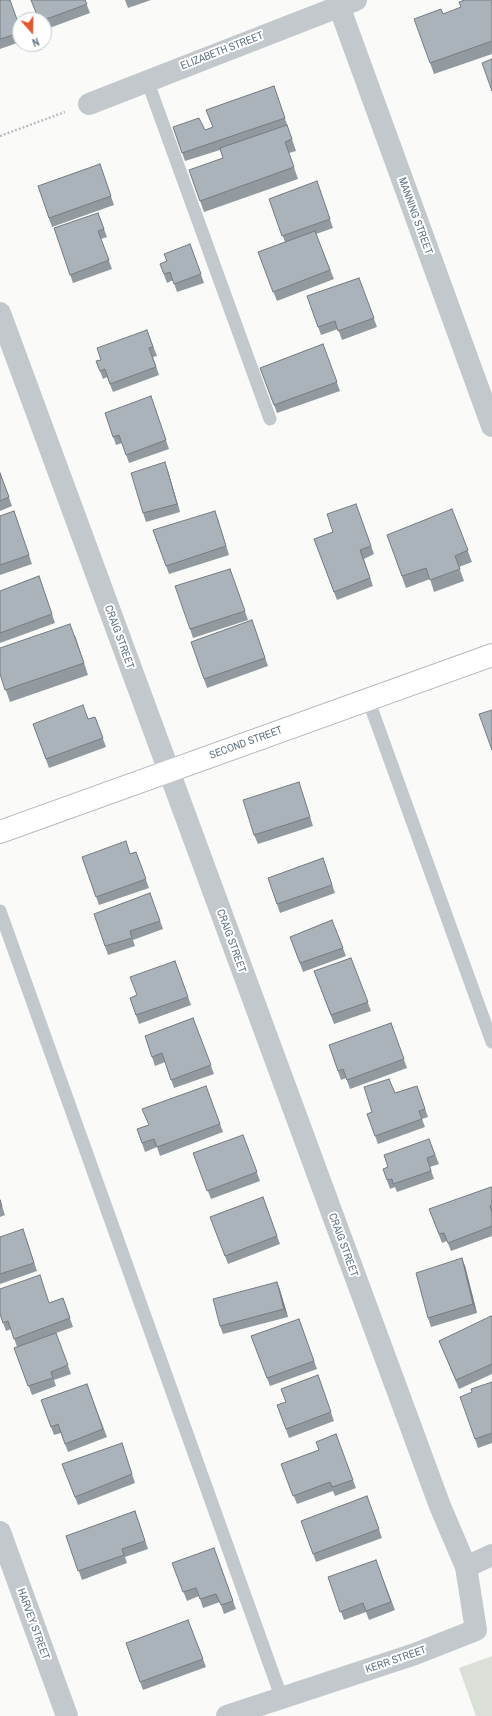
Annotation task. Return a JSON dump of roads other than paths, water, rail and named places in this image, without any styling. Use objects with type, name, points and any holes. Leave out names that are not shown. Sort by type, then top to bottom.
[{"type":"street","name":"ELIZABETH STREET","points":[[89,104],[147,80],[347,3]]},
{"type":"street","name":"MANNING STREET","points":[[347,3],[492,426]]},
{"type":"street","name":"CRAIG STREET","points":[[0,313],[440,1506],[466,1567]]},
{"type":"street","name":"SECOND STREET","points":[[0,832],[168,770],[492,655]]},
{"type":"street","name":"HARVEY STREET","points":[[0,1532],[67,1716]]},
{"type":"street","points":[[466,1567],[492,1555]]},
{"type":"street","name":"KERR STREET","points":[[227,1716],[415,1654],[476,1630],[466,1567]]},
{"type":"lane","points":[[147,80],[270,419]]},
{"type":"lane","points":[[368,699],[492,1042]]},
{"type":"lane","points":[[0,910],[282,1699]]}]
